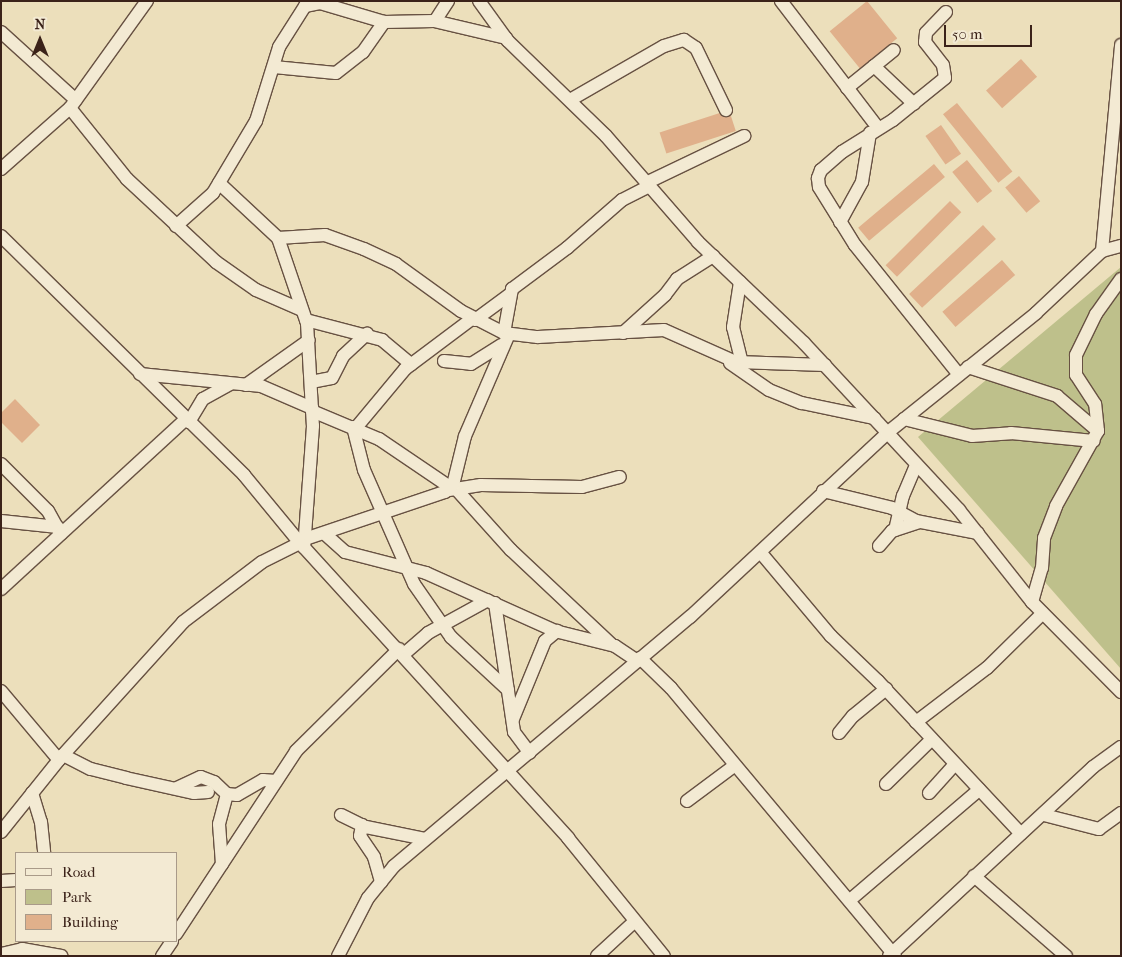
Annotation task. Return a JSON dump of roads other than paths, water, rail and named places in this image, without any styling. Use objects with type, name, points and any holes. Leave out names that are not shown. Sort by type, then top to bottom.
[{"type":"street","points":[[1,169],[73,104],[147,1]]},
{"type":"street","points":[[435,21],[448,1]]},
{"type":"street","points":[[479,1],[506,38],[570,100],[713,256],[825,365],[978,533],[1032,602],[1121,692]]},
{"type":"street","points":[[781,1],[847,88],[874,131],[862,182],[840,222]]},
{"type":"street","points":[[176,226],[203,206],[219,183],[256,121],[279,47],[298,13],[311,3],[320,2],[384,22],[435,21],[506,38]]},
{"type":"street","points":[[946,12],[926,33],[925,42],[942,65],[945,78],[914,104],[827,164],[818,178],[819,188],[840,222],[963,371],[1057,396],[1096,436]]},
{"type":"street","points":[[274,67],[336,74],[363,52],[384,22]]},
{"type":"street","points":[[1,32],[73,104],[127,180],[176,226],[256,290],[304,315],[382,340],[411,364]]},
{"type":"street","points":[[570,100],[664,46],[684,40],[696,48],[726,110]]},
{"type":"street","points":[[1102,251],[1121,45]]},
{"type":"street","points":[[847,88],[894,50]]},
{"type":"street","points":[[874,66],[914,104]]},
{"type":"street","points":[[354,428],[411,364],[509,295],[522,280],[568,248],[622,200],[647,184],[744,136]]},
{"type":"street","points":[[219,183],[278,238],[304,315],[309,340],[312,409],[303,544]]},
{"type":"street","points":[[278,238],[324,236],[364,248],[396,264],[474,319],[505,338],[664,330],[724,359],[769,390],[802,403],[874,418]]},
{"type":"street","points":[[3,242],[244,475],[303,544],[508,770],[664,956]]},
{"type":"street","points":[[338,956],[381,882],[426,839],[530,753],[761,553],[823,491],[887,433],[963,371],[1102,251],[1121,246]]},
{"type":"street","points":[[623,333],[665,295],[677,279],[713,256]]},
{"type":"street","points":[[1032,602],[1042,568],[1044,538],[1056,506],[1096,436],[1095,404],[1076,375],[1076,355],[1096,314],[1121,279]]},
{"type":"street","points":[[740,282],[733,327],[742,363]]},
{"type":"street","points":[[451,489],[465,436],[492,378],[505,338],[509,295]]},
{"type":"street","points":[[311,382],[332,378],[343,356],[367,334]]},
{"type":"street","points":[[444,361],[471,364],[505,338]]},
{"type":"street","points":[[246,385],[309,340]]},
{"type":"street","points":[[724,359],[742,363],[825,365]]},
{"type":"street","points":[[140,374],[246,385],[278,392],[390,445],[451,489],[511,550],[613,645]]},
{"type":"street","points":[[1,589],[60,530],[188,420],[203,400],[230,384]]},
{"type":"street","points":[[904,419],[972,436],[1011,433],[1096,436]]},
{"type":"street","points":[[354,428],[364,470],[404,567],[427,606],[444,623],[463,650],[508,690]]},
{"type":"street","points":[[1,464],[48,510],[60,530]]},
{"type":"street","points":[[895,530],[898,511],[916,465]]},
{"type":"street","points":[[1,832],[61,757],[201,605],[262,562],[325,534],[451,489],[481,485],[582,487],[620,477]]},
{"type":"street","points":[[823,491],[898,511],[919,522],[978,533]]},
{"type":"street","points":[[1,522],[60,530]]},
{"type":"street","points":[[879,546],[895,530],[919,522]]},
{"type":"street","points":[[325,534],[345,552],[404,567],[492,602],[557,631],[613,645],[639,659],[671,688],[734,766],[850,900],[893,954],[974,876],[1044,814],[1093,767],[1121,747]]},
{"type":"street","points":[[761,553],[831,636],[886,690],[954,765],[1021,834]]},
{"type":"street","points":[[180,922],[222,864],[296,751],[402,651],[444,623],[492,602]]},
{"type":"street","points":[[492,602],[517,740],[530,753]]},
{"type":"street","points":[[916,722],[987,668],[1044,613]]},
{"type":"street","points":[[513,721],[545,641],[557,631]]},
{"type":"street","points":[[839,733],[853,716],[886,690]]},
{"type":"street","points":[[1,691],[61,757],[92,769],[194,793],[208,792]]},
{"type":"street","points":[[886,784],[931,740]]},
{"type":"street","points":[[929,793],[954,765]]},
{"type":"street","points":[[687,801],[734,766]]},
{"type":"street","points":[[177,788],[201,777],[214,782],[227,794],[244,794],[263,780],[276,781]]},
{"type":"street","points":[[850,900],[979,790]]},
{"type":"street","points":[[32,793],[41,822],[44,852]]},
{"type":"street","points":[[222,864],[219,824],[227,794]]},
{"type":"street","points":[[1044,814],[1100,829],[1121,813]]},
{"type":"street","points":[[341,814],[362,825],[426,839]]},
{"type":"street","points":[[362,825],[360,836],[374,857],[381,882]]},
{"type":"street","points":[[974,876],[1066,956]]},
{"type":"street","points":[[1,881],[15,880]]},
{"type":"street","points":[[597,956],[634,922]]},
{"type":"street","points":[[162,956],[171,942]]},
{"type":"street","points":[[1,954],[30,949],[61,956]]}]
